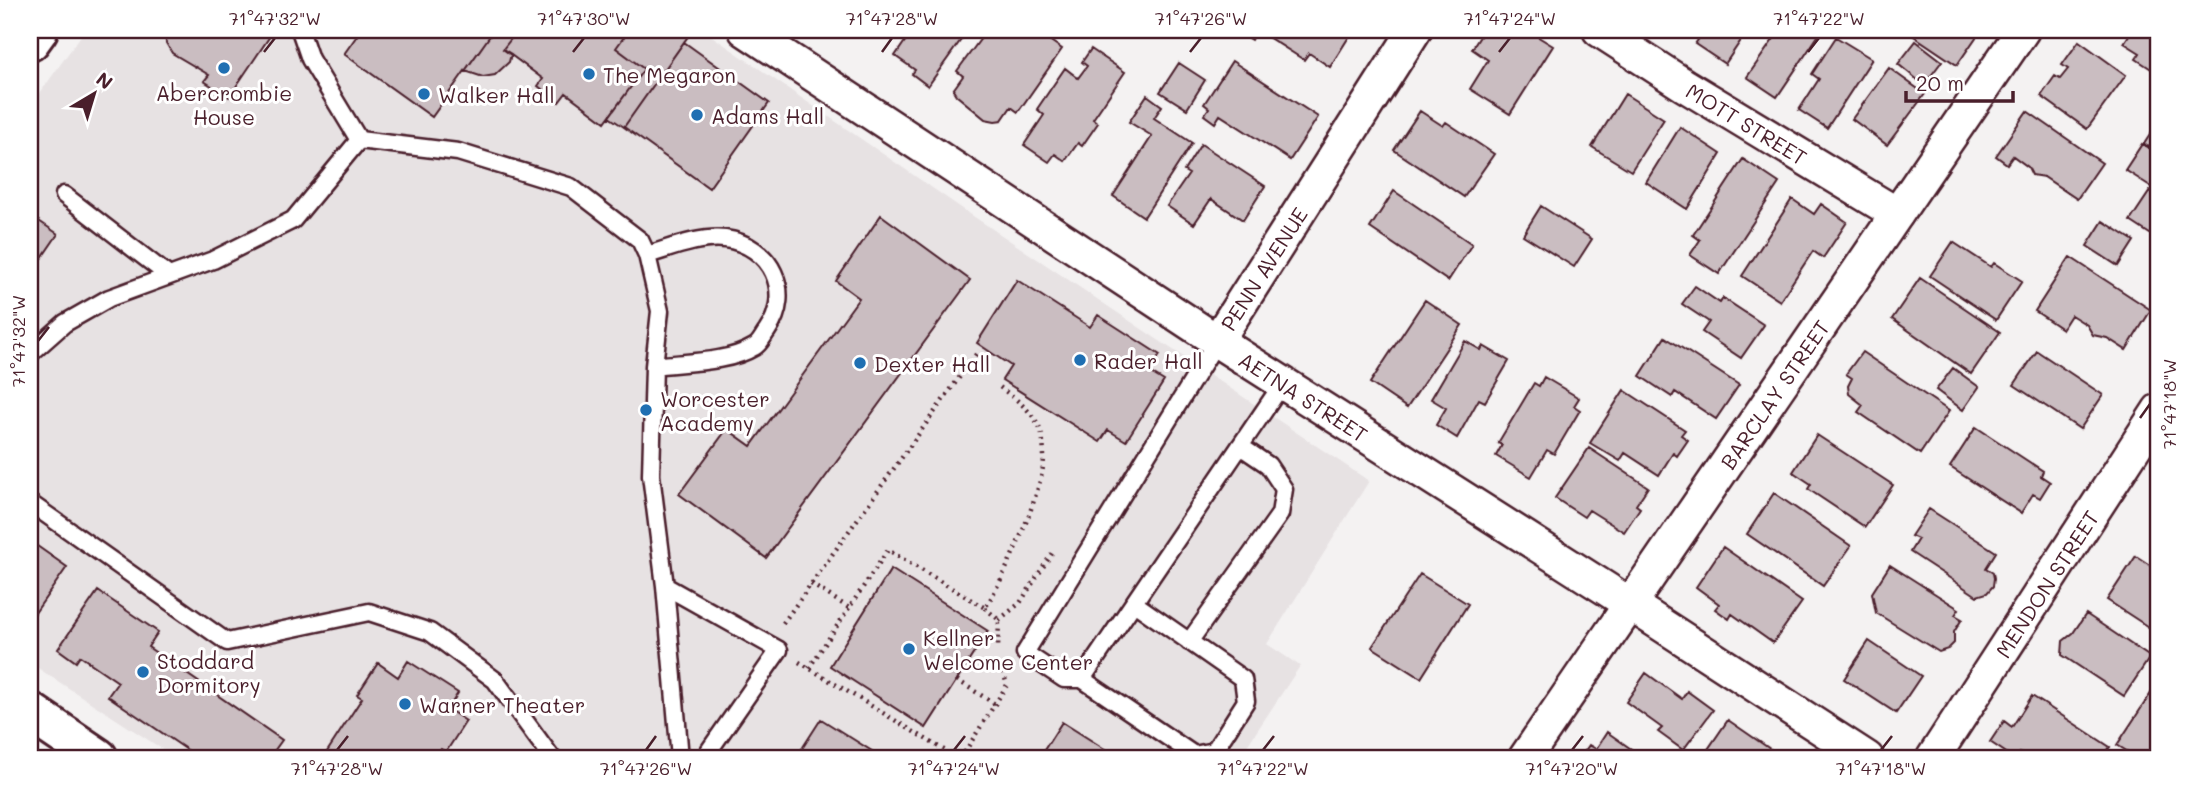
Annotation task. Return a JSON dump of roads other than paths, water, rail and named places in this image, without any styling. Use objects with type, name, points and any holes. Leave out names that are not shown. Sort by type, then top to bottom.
[{"type":"street","points":[[30,41],[38,30]]},
{"type":"street","name":"AETNA STREET","points":[[747,30],[1217,341],[1631,604],[1867,758]]},
{"type":"street","name":"PENN AVENUE","points":[[1217,341],[1415,30]]},
{"type":"street","name":"MOTT STREET","points":[[1598,30],[1897,214]]},
{"type":"street","name":"BARCLAY STREET","points":[[1525,758],[2023,30]]},
{"type":"street","name":"MENDON STREET","points":[[1933,758],[2159,410]]},
{"type":"street","points":[[32,718],[98,758]]},
{"type":"lane","points":[[300,30],[310,59],[359,140]]},
{"type":"lane","points":[[359,140],[458,152],[572,187],[640,240],[647,255],[660,311],[654,366],[651,475],[665,586],[680,758]]},
{"type":"lane","points":[[30,354],[65,323],[109,298],[213,260],[293,220],[359,140]]},
{"type":"lane","points":[[64,195],[169,276]]},
{"type":"lane","points":[[647,255],[696,241],[724,239],[749,245],[766,258],[778,282],[778,307],[757,346],[734,356],[654,366]]},
{"type":"lane","name":"PENN AVENUE","points":[[1082,679],[1064,679],[1026,653],[1217,341]]},
{"type":"lane","points":[[1134,603],[1243,679],[1246,701],[1214,751],[1194,755],[1082,679],[1283,383]]},
{"type":"lane","points":[[1189,642],[1280,514],[1284,489],[1268,465],[1240,446]]},
{"type":"lane","points":[[30,503],[227,642],[369,612],[430,632],[495,680],[552,758]]},
{"type":"lane","points":[[665,586],[773,647],[704,758]]},
{"type":"place","name":"Abercrombie House","points":[[224,68]]},
{"type":"place","name":"The Megaron","points":[[589,74]]},
{"type":"place","name":"Walker Hall","points":[[424,94]]},
{"type":"place","name":"Adams Hall","points":[[697,115]]},
{"type":"place","name":"Rader Hall","points":[[1080,360]]},
{"type":"place","name":"Dexter Hall","points":[[860,363]]},
{"type":"place","name":"Worcester Academy","points":[[646,410]]},
{"type":"place","name":"Kellner Welcome Center","points":[[909,649]]},
{"type":"place","name":"Stoddard Dormitory","points":[[143,672]]},
{"type":"place","name":"Warner Theater","points":[[405,704]]}]
